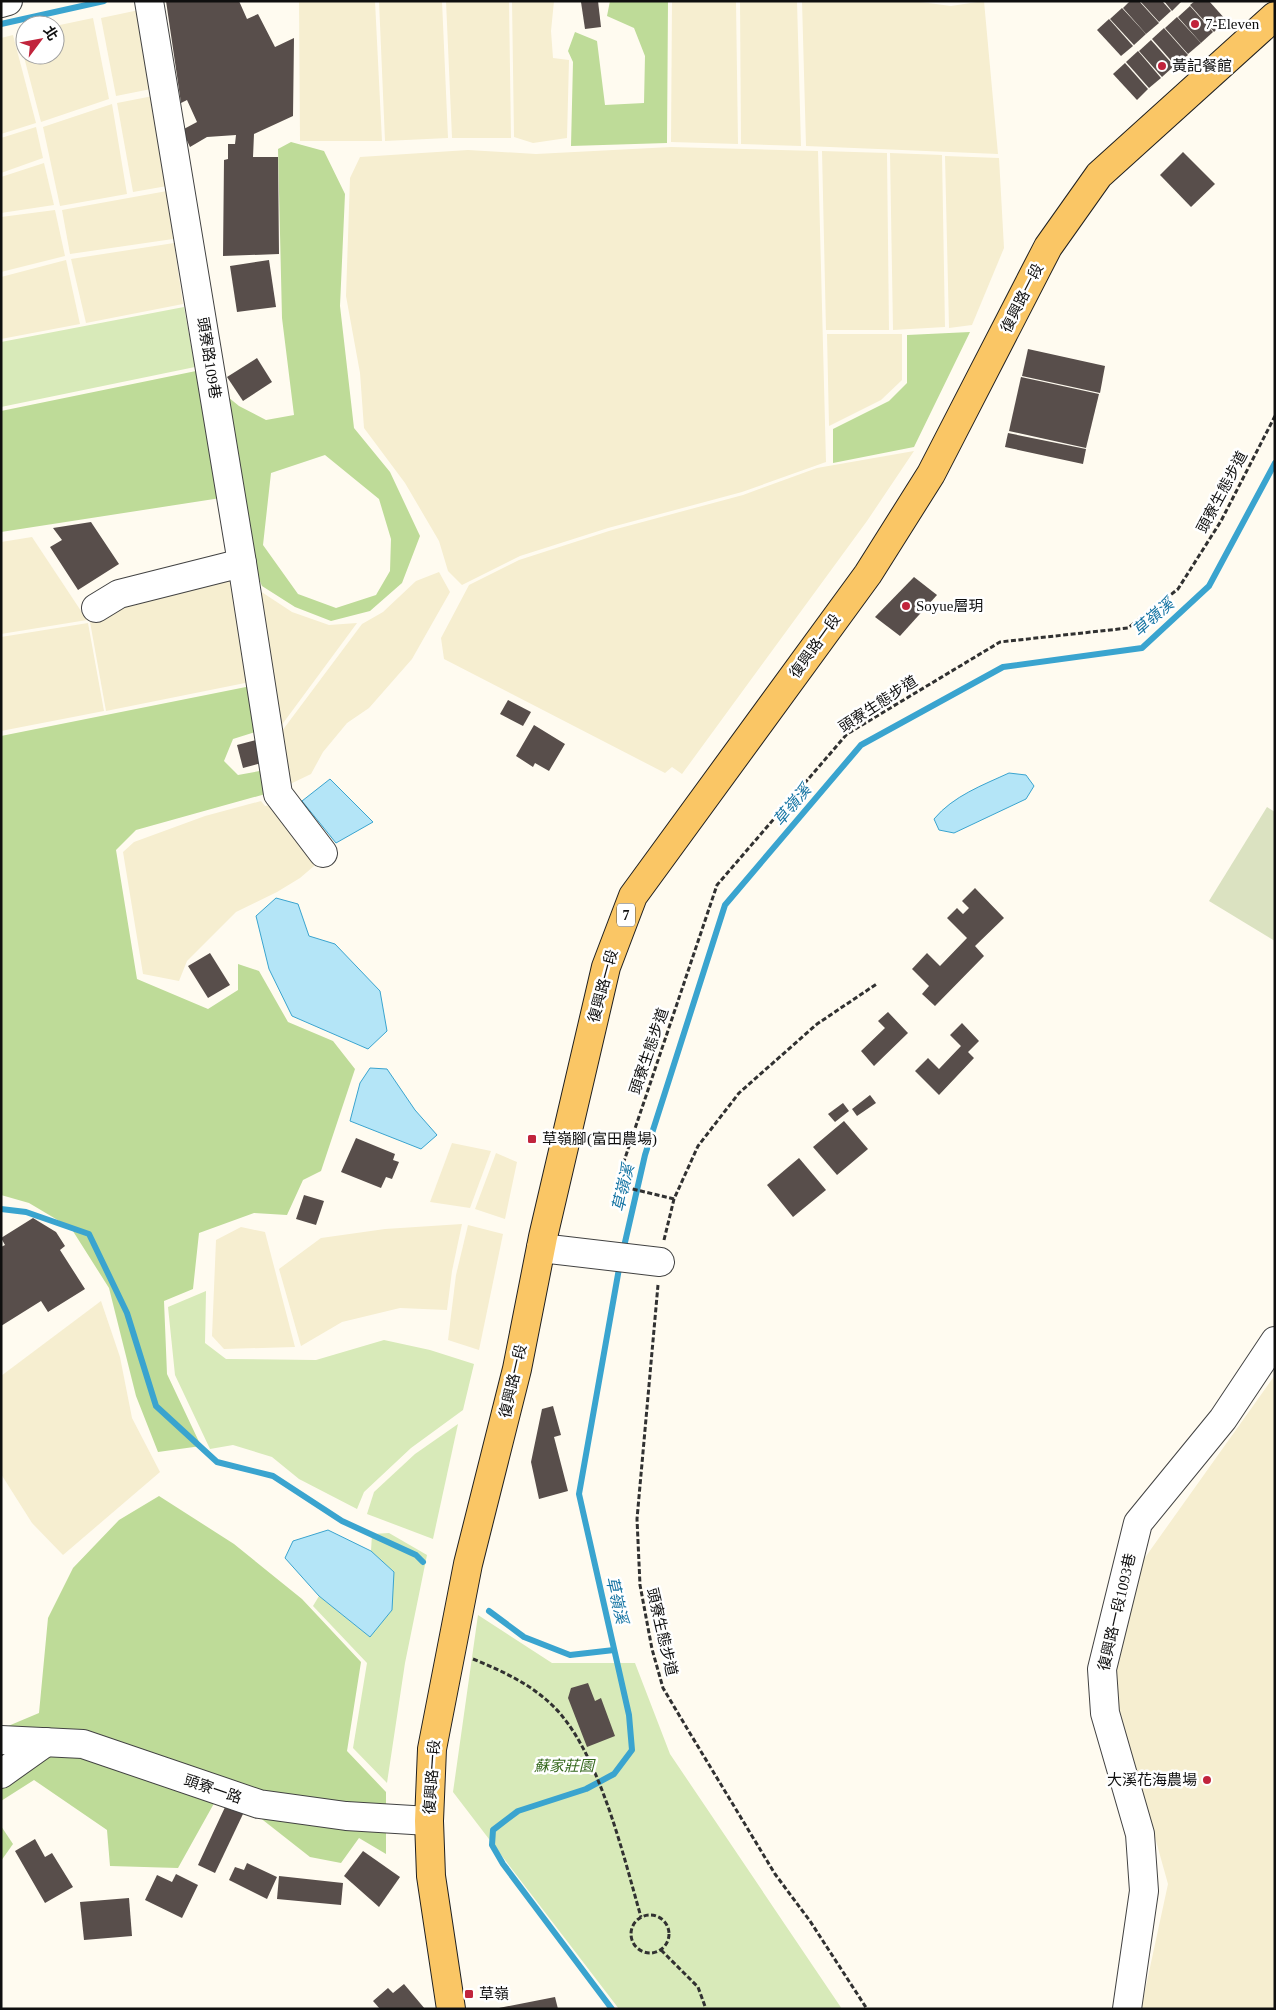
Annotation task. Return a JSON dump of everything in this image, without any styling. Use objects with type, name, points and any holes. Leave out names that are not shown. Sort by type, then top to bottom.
[{"type":"main road","name":"復興路一段","points":[[451,2009],[431,1876],[429,1821],[432,1749],[468,1564],[517,1369],[541,1248],[606,968],[633,896],[868,574],[931,474],[1048,247],[1099,174],[1275,16]]},
{"type":"street","points":[[1,3],[8,1]]},
{"type":"street","name":"頭寮路109巷","points":[[149,1],[242,563],[278,794],[323,853]]},
{"type":"street","points":[[96,608],[119,594],[242,563]]},
{"type":"street","points":[[541,1248],[660,1262]]},
{"type":"street","name":"復興路一段1093巷","points":[[1127,2009],[1144,1891],[1140,1834],[1105,1713],[1102,1669],[1138,1523],[1223,1419],[1275,1340]]},
{"type":"street","name":"頭寮一路","points":[[1,1740],[83,1744],[259,1804],[346,1816],[429,1821]]},
{"type":"street","points":[[1,1774],[46,1742]]},
{"type":"path","name":"頭寮生態步道","points":[[674,1199],[616,1184],[717,886],[847,734],[1000,642],[1128,628],[1178,589],[1221,521],[1275,416]]},
{"type":"path","name":"頭寮生態步道","points":[[867,2009],[810,1921],[775,1874],[664,1688],[652,1649],[640,1585],[637,1519],[660,1262],[674,1199],[698,1146],[739,1094],[818,1024],[878,983]]},
{"type":"path","points":[[452,1650],[502,1671],[528,1685],[552,1706],[574,1732],[612,1817],[641,1917]]},
{"type":"path","points":[[647,1915],[659,1918],[667,1927],[668,1940],[661,1950],[648,1954],[642,1952],[633,1943],[631,1932],[633,1926],[641,1917],[647,1915]]},
{"type":"path","points":[[661,1950],[698,1987],[706,2009]]},
{"type":"shaded area","points":[[299,1],[375,1],[382,141],[300,141]]},
{"type":"shaded area","points":[[379,1],[442,1],[448,138],[385,141]]},
{"type":"shaded area","points":[[446,1],[509,1],[511,138],[452,138]]},
{"type":"shaded area","points":[[512,1],[554,1],[551,31],[553,58],[569,60],[567,138],[533,143],[514,137]]},
{"type":"shaded area","points":[[672,1],[736,1],[738,144],[671,142]]},
{"type":"shaded area","points":[[740,1],[797,1],[801,146],[741,144]]},
{"type":"shaded area","points":[[802,1],[913,1],[951,6],[984,1],[998,154],[806,146]]},
{"type":"shaded area","points":[[139,10],[151,89],[116,96],[101,18]]},
{"type":"shaded area","points":[[93,18],[109,99],[41,122],[26,65],[65,65],[65,24]]},
{"type":"shaded area","points":[[13,35],[15,65],[21,65],[36,123],[1,134],[1,38]]},
{"type":"shaded area","points":[[153,96],[167,186],[133,192],[117,103]]},
{"type":"shaded area","points":[[112,104],[127,194],[60,206],[43,127]]},
{"type":"shaded area","points":[[36,127],[43,158],[1,173],[1,138]]},
{"type":"shaded area","points":[[671,147],[818,151],[826,462],[742,492],[608,528],[520,556],[462,585],[448,571],[439,541],[405,483],[364,428],[360,373],[346,296],[350,178],[360,157],[468,150],[536,154]]},
{"type":"shaded area","points":[[822,151],[887,153],[889,330],[826,330]]},
{"type":"shaded area","points":[[890,153],[942,155],[945,327],[893,330]]},
{"type":"shaded area","points":[[945,156],[999,158],[1004,248],[972,325],[949,328]]},
{"type":"shaded area","points":[[44,163],[54,205],[1,213],[1,177]]},
{"type":"shaded area","points":[[167,191],[173,239],[70,254],[62,210]]},
{"type":"shaded area","points":[[55,210],[65,256],[1,272],[1,217]]},
{"type":"shaded area","points":[[174,243],[183,304],[86,323],[71,259]]},
{"type":"shaded area","points":[[66,260],[80,324],[1,339],[1,277]]},
{"type":"shaded area","points":[[827,334],[902,334],[902,380],[881,400],[829,426]]},
{"type":"shaded area","points":[[914,451],[867,521],[682,774],[672,767],[665,773],[444,659],[441,638],[469,585],[519,560],[609,531],[743,495],[817,468]]},
{"type":"shaded area","points":[[32,537],[87,620],[1,634],[1,542]]},
{"type":"shaded area","points":[[439,572],[450,592],[412,659],[369,708],[347,723],[323,752],[311,774],[284,787],[279,735],[362,624],[383,612],[416,581]]},
{"type":"shaded area","points":[[233,574],[250,682],[106,711],[90,622],[135,596]]},
{"type":"shaded area","points":[[257,589],[292,612],[329,625],[357,623],[278,730]]},
{"type":"shaded area","points":[[88,623],[104,711],[1,731],[1,637]]},
{"type":"shaded area","points":[[261,801],[265,806],[277,804],[321,860],[300,878],[277,892],[236,912],[187,961],[179,981],[143,974],[123,852],[134,842],[205,816]]},
{"type":"shaded area","points":[[452,1143],[491,1151],[470,1208],[430,1202]]},
{"type":"shaded area","points":[[496,1153],[517,1162],[505,1219],[475,1209]]},
{"type":"shaded area","points":[[462,1224],[452,1271],[447,1310],[400,1308],[342,1322],[301,1346],[279,1269],[321,1238],[385,1229]]},
{"type":"shaded area","points":[[468,1225],[503,1234],[479,1350],[448,1340],[456,1275]]},
{"type":"shaded area","points":[[241,1227],[265,1232],[295,1347],[224,1349],[212,1336],[216,1240]]},
{"type":"shaded area","points":[[101,1301],[120,1357],[132,1418],[160,1472],[63,1555],[32,1523],[1,1474],[1,1376]]},
{"type":"shaded area","name":"大溪花海農場","points":[[1275,1375],[1275,2009],[1141,2009],[1168,1884],[1110,1676],[1139,1566]]},
{"type":"green space","points":[[610,1],[668,1],[667,143],[571,146],[573,62],[568,51],[575,32],[597,41],[605,105],[644,103],[645,56],[634,28],[607,16]]},
{"type":"green space","points":[[291,142],[324,151],[345,194],[340,306],[354,428],[390,472],[420,536],[402,583],[370,611],[331,621],[295,607],[262,586],[249,556],[240,495],[1,532],[1,411],[196,371],[239,406],[266,420],[294,415],[282,318],[278,149]],"holes":[[[325,455],[379,499],[391,539],[390,571],[376,595],[336,608],[298,594],[263,545],[271,473]]]},
{"type":"green space","points":[[184,307],[195,367],[1,407],[1,342]]},
{"type":"green space","points":[[970,332],[914,447],[833,463],[833,429],[889,401],[907,383],[907,335]]},
{"type":"green space","points":[[251,686],[258,731],[233,739],[224,761],[238,775],[265,770],[269,793],[136,830],[116,850],[137,979],[208,1009],[238,990],[238,964],[259,971],[288,1022],[333,1041],[355,1069],[321,1171],[303,1180],[287,1215],[254,1213],[199,1233],[193,1289],[164,1301],[167,1374],[201,1446],[158,1452],[136,1396],[109,1288],[71,1228],[29,1203],[1,1195],[1,736]]},
{"type":"green space","points":[[1267,807],[1275,812],[1275,941],[1209,901]]},
{"type":"green space","points":[[206,1291],[205,1343],[226,1359],[316,1360],[384,1340],[430,1350],[474,1364],[463,1410],[411,1448],[364,1492],[357,1509],[299,1479],[272,1457],[233,1445],[210,1449],[175,1375],[168,1307]]},
{"type":"green space","points":[[458,1424],[433,1539],[367,1514],[374,1492],[415,1454]]},
{"type":"green space","points":[[159,1496],[234,1544],[302,1599],[361,1662],[347,1751],[386,1792],[386,1854],[359,1838],[341,1863],[310,1857],[254,1813],[217,1798],[178,1868],[110,1866],[107,1830],[34,1780],[1,1801],[1,1729],[39,1713],[48,1618],[73,1568],[119,1520]]},
{"type":"green space","points":[[389,1533],[427,1555],[405,1663],[387,1783],[353,1748],[367,1663],[313,1606],[319,1596],[370,1637],[394,1572],[371,1551],[372,1534]]},
{"type":"green space","name":"蘇家莊園","points":[[478,1615],[552,1663],[635,1663],[670,1754],[842,2009],[619,2009],[453,1792]]},
{"type":"green space","points":[[1,1826],[13,1844],[1,1861]]},
{"type":"water","points":[[1009,773],[1026,775],[1034,786],[1026,799],[954,833],[939,830],[934,819],[950,804],[969,792]]},
{"type":"water","points":[[330,779],[373,822],[336,843],[302,801]]},
{"type":"water","points":[[276,898],[298,904],[309,936],[335,944],[380,991],[387,1031],[368,1049],[292,1016],[269,969],[256,916]]},
{"type":"water","points":[[370,1068],[387,1069],[415,1110],[437,1135],[421,1149],[350,1121],[360,1083]]},
{"type":"water","points":[[328,1530],[371,1551],[394,1572],[392,1610],[370,1637],[319,1596],[285,1558],[293,1541]]},
{"type":"building","points":[[166,1],[239,1],[247,19],[258,14],[275,47],[294,38],[293,116],[254,134],[253,157],[278,157],[279,254],[223,256],[224,160],[228,159],[228,144],[235,144],[236,135],[207,137],[190,147],[182,130],[197,122],[187,100],[181,103]]},
{"type":"building","points":[[598,1],[601,27],[585,29],[581,2]]},
{"type":"building","points":[[1130,1],[1139,1],[1159,23],[1146,34],[1123,8]]},
{"type":"building","points":[[1140,1],[1162,1],[1171,11],[1159,22]]},
{"type":"building","points":[[1164,1],[1182,1],[1172,11]]},
{"type":"building","points":[[1195,1],[1209,1],[1226,20],[1214,32],[1190,5]]},
{"type":"building","name":"7-Eleven","points":[[1190,6],[1213,32],[1201,43],[1178,17]]},
{"type":"building","points":[[1122,8],[1146,34],[1134,45],[1110,19]]},
{"type":"building","points":[[1177,17],[1201,43],[1188,54],[1165,28]]},
{"type":"building","points":[[1109,19],[1133,46],[1121,56],[1097,30]]},
{"type":"building","points":[[1164,28],[1188,55],[1175,65],[1152,39]]},
{"type":"building","points":[[1151,40],[1174,66],[1162,77],[1139,51]]},
{"type":"building","points":[[1138,51],[1161,78],[1149,88],[1126,62]]},
{"type":"building","points":[[1125,63],[1148,89],[1137,100],[1113,74]]},
{"type":"building","points":[[1183,152],[1215,184],[1191,207],[1160,175]]},
{"type":"building","points":[[269,260],[276,307],[237,312],[230,266]]},
{"type":"building","points":[[1028,349],[1105,366],[1100,393],[1022,376]]},
{"type":"building","points":[[257,358],[272,382],[243,401],[227,377]]},
{"type":"building","points":[[1021,377],[1099,394],[1086,448],[1009,431]]},
{"type":"building","points":[[1008,433],[1086,449],[1083,464],[1005,447]]},
{"type":"building","points":[[91,522],[119,564],[78,590],[50,547],[62,540],[53,528]]},
{"type":"building","name":"Soyue層玥","points":[[914,577],[937,595],[900,636],[875,617]]},
{"type":"building","points":[[508,700],[531,712],[523,726],[500,714]]},
{"type":"building","points":[[534,725],[565,744],[549,771],[535,763],[533,767],[516,756]]},
{"type":"building","points":[[263,738],[269,761],[243,768],[237,745]]},
{"type":"building","points":[[975,888],[1004,918],[975,946],[984,956],[935,1006],[922,994],[929,986],[912,969],[927,953],[940,966],[967,938],[947,918],[957,908],[963,914],[969,908],[962,901]]},
{"type":"building","points":[[210,953],[230,985],[208,998],[188,966]]},
{"type":"building","points":[[888,1012],[908,1033],[874,1066],[861,1051],[885,1028],[878,1021]]},
{"type":"building","points":[[962,1023],[979,1041],[968,1052],[974,1058],[939,1095],[915,1071],[928,1058],[939,1069],[961,1046],[950,1035]]},
{"type":"building","points":[[870,1095],[876,1103],[857,1116],[852,1109]]},
{"type":"building","points":[[843,1103],[849,1111],[835,1122],[828,1114]]},
{"type":"building","points":[[844,1121],[868,1149],[837,1175],[813,1147]]},
{"type":"building","points":[[356,1138],[395,1154],[393,1160],[399,1162],[392,1179],[386,1177],[381,1188],[341,1172]]},
{"type":"building","points":[[799,1158],[826,1190],[793,1217],[767,1185]]},
{"type":"building","points":[[304,1195],[324,1201],[316,1225],[296,1219]]},
{"type":"building","points":[[33,1218],[56,1232],[65,1246],[60,1250],[85,1289],[48,1312],[41,1301],[1,1326],[1,1247],[5,1245],[1,1238]]},
{"type":"building","points":[[553,1406],[561,1435],[554,1437],[568,1491],[539,1499],[531,1462],[542,1409]]},
{"type":"building","points":[[588,1683],[595,1701],[601,1698],[615,1736],[587,1747],[568,1698],[571,1688]]},
{"type":"building","points":[[226,1805],[243,1814],[215,1873],[198,1865]]},
{"type":"building","points":[[35,1839],[45,1857],[52,1853],[73,1887],[45,1903],[15,1851]]},
{"type":"building","points":[[363,1851],[400,1877],[379,1907],[344,1876]]},
{"type":"building","points":[[247,1863],[277,1877],[267,1899],[229,1880],[235,1867],[244,1870]]},
{"type":"building","points":[[176,1874],[198,1885],[182,1918],[145,1900],[157,1875],[172,1882]]},
{"type":"building","points":[[279,1876],[343,1883],[341,1905],[277,1899]]},
{"type":"building","points":[[129,1898],[132,1936],[84,1940],[80,1902]]},
{"type":"building","points":[[404,1984],[425,2009],[380,2009],[373,2001],[388,1988],[393,1993]]},
{"type":"building","points":[[555,1997],[558,2009],[499,2009],[499,2008]]},
{"type":"waterway","points":[[1,24],[104,1]]},
{"type":"waterway","name":"草嶺溪","points":[[623,1251],[645,1155],[725,905],[861,745],[1003,667],[1142,648],[1209,586],[1275,463]]},
{"type":"waterway","points":[[1,1209],[26,1212],[89,1234],[127,1313],[156,1406],[217,1462],[273,1476],[342,1521],[416,1555],[423,1562]]},
{"type":"waterway","name":"草嶺溪","points":[[612,2009],[503,1864],[492,1845],[493,1830],[518,1811],[586,1789],[614,1774],[632,1750],[629,1715],[579,1494],[620,1263]]},
{"type":"waterway","points":[[489,1611],[524,1637],[570,1655],[614,1650]]},
{"type":"place","name":"7-Eleven","points":[[1195,24]]},
{"type":"place","name":"黃記餐館","points":[[1162,66]]},
{"type":"place","name":"Soyue層玥","points":[[906,606]]},
{"type":"place","name":"草嶺腳(富田農場)","points":[[532,1139]]},
{"type":"place","name":"大溪花海農場","points":[[1207,1780]]},
{"type":"place","name":"草嶺","points":[[469,1994]]}]
